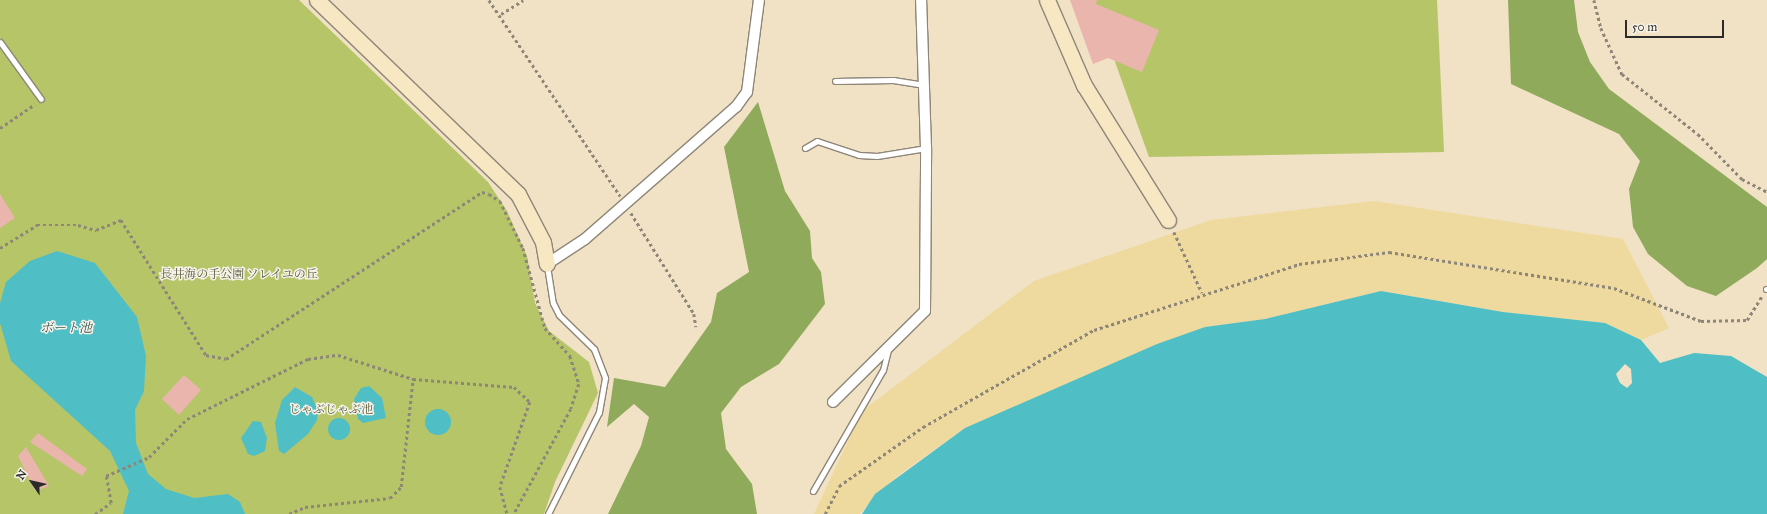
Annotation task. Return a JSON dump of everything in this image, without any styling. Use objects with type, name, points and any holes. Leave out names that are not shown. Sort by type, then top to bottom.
[{"type":"street","points":[[317,0],[518,194],[543,242],[547,264],[585,239],[626,205],[736,107],[747,92],[759,0]]},
{"type":"street","points":[[833,402],[888,350],[925,311],[926,148],[921,0]]},
{"type":"street","points":[[1047,0],[1084,85],[1168,220]]},
{"type":"lane","points":[[0,42],[41,99]]},
{"type":"lane","points":[[835,81],[893,80],[925,85]]},
{"type":"lane","points":[[805,148],[817,141],[859,155],[877,156],[926,148]]},
{"type":"lane","points":[[547,264],[553,303],[559,315],[594,349],[605,378],[599,412],[548,514]]},
{"type":"lane","points":[[813,491],[883,370],[888,350]]},
{"type":"path","points":[[489,0],[501,14],[626,205],[694,314],[696,327]]},
{"type":"path","points":[[501,14],[523,0]]},
{"type":"path","points":[[1594,0],[1601,28],[1622,74],[1698,134],[1742,179],[1767,192]]},
{"type":"path","points":[[0,128],[41,99]]},
{"type":"path","points":[[0,248],[37,225],[78,225],[96,230],[121,220],[206,355],[226,359],[482,192],[489,194],[500,201],[523,248],[545,328],[570,356],[579,384],[571,409],[514,514]]},
{"type":"path","points":[[1168,220],[1202,293]]},
{"type":"path","points":[[825,514],[839,486],[923,427],[1094,330],[1202,293],[1299,264],[1389,252],[1614,288],[1701,321],[1747,320],[1767,289]]},
{"type":"path","points":[[95,514],[111,503],[106,476],[149,457],[187,419],[308,359],[338,355],[413,379],[514,387],[530,402],[500,487],[507,514]]},
{"type":"path","points":[[289,514],[305,506],[390,498],[401,488],[413,379]]},
{"type":"green space","name":"長井海の手公園 ソレイユの丘","points":[[0,0],[299,0],[488,182],[507,211],[527,256],[535,303],[549,331],[589,362],[598,393],[555,482],[544,514],[0,514]]},
{"type":"green space","points":[[1093,0],[1437,0],[1444,152],[1149,157]]},
{"type":"green space","points":[[1508,0],[1574,0],[1578,32],[1590,62],[1609,89],[1767,207],[1767,259],[1757,268],[1716,296],[1687,286],[1648,254],[1633,227],[1629,189],[1640,161],[1619,134],[1511,84]]},
{"type":"green space","points":[[758,102],[785,191],[810,231],[812,258],[821,272],[825,304],[779,364],[741,387],[721,413],[726,449],[752,484],[757,514],[608,514],[641,446],[649,417],[634,404],[607,427],[614,378],[665,387],[711,322],[717,293],[749,272],[724,147]]},
{"type":"sand","points":[[1374,201],[1623,239],[1669,328],[1641,340],[1605,323],[1503,312],[1381,291],[1265,319],[1205,327],[965,428],[900,474],[859,514],[814,514],[862,411],[1034,281],[1211,220]]},
{"type":"water","name":"ボート池","points":[[57,251],[95,263],[137,317],[146,356],[144,391],[135,410],[136,443],[148,474],[166,489],[194,498],[228,494],[240,502],[245,514],[123,514],[129,491],[110,451],[11,361],[0,323],[0,303],[6,282],[30,261]]},
{"type":"water","points":[[1381,291],[1503,312],[1605,323],[1641,340],[1660,363],[1694,353],[1731,356],[1767,377],[1767,514],[862,514],[875,494],[965,428],[1157,344],[1205,327],[1265,319]],"holes":[[[1625,364],[1631,369],[1632,383],[1627,388],[1620,383],[1616,374]]]},
{"type":"water","points":[[369,386],[382,398],[386,418],[363,423],[358,419],[354,399],[361,388]]},
{"type":"water","points":[[295,387],[312,397],[318,411],[317,420],[308,434],[284,454],[279,451],[275,423],[282,400]]},
{"type":"water","points":[[438,409],[447,413],[451,422],[447,431],[438,435],[429,431],[425,422],[429,413]]},
{"type":"water","points":[[339,418],[347,421],[350,429],[347,437],[339,440],[331,437],[328,429],[331,421]]},
{"type":"water","points":[[253,421],[261,422],[267,438],[265,451],[254,456],[248,454],[241,438]]},
{"type":"building","points":[[1070,0],[1097,0],[1096,4],[1159,30],[1142,72],[1108,58],[1093,64]]},
{"type":"building","points":[[0,194],[15,218],[0,228]]},
{"type":"building","points":[[184,375],[201,390],[179,415],[162,399]]},
{"type":"building","points":[[38,433],[87,469],[82,476],[30,442]]},
{"type":"building","points":[[26,447],[49,486],[35,491],[18,456]]},
{"type":"park label","name":"じゃぶじゃぶ池","points":[[331,410]]}]
